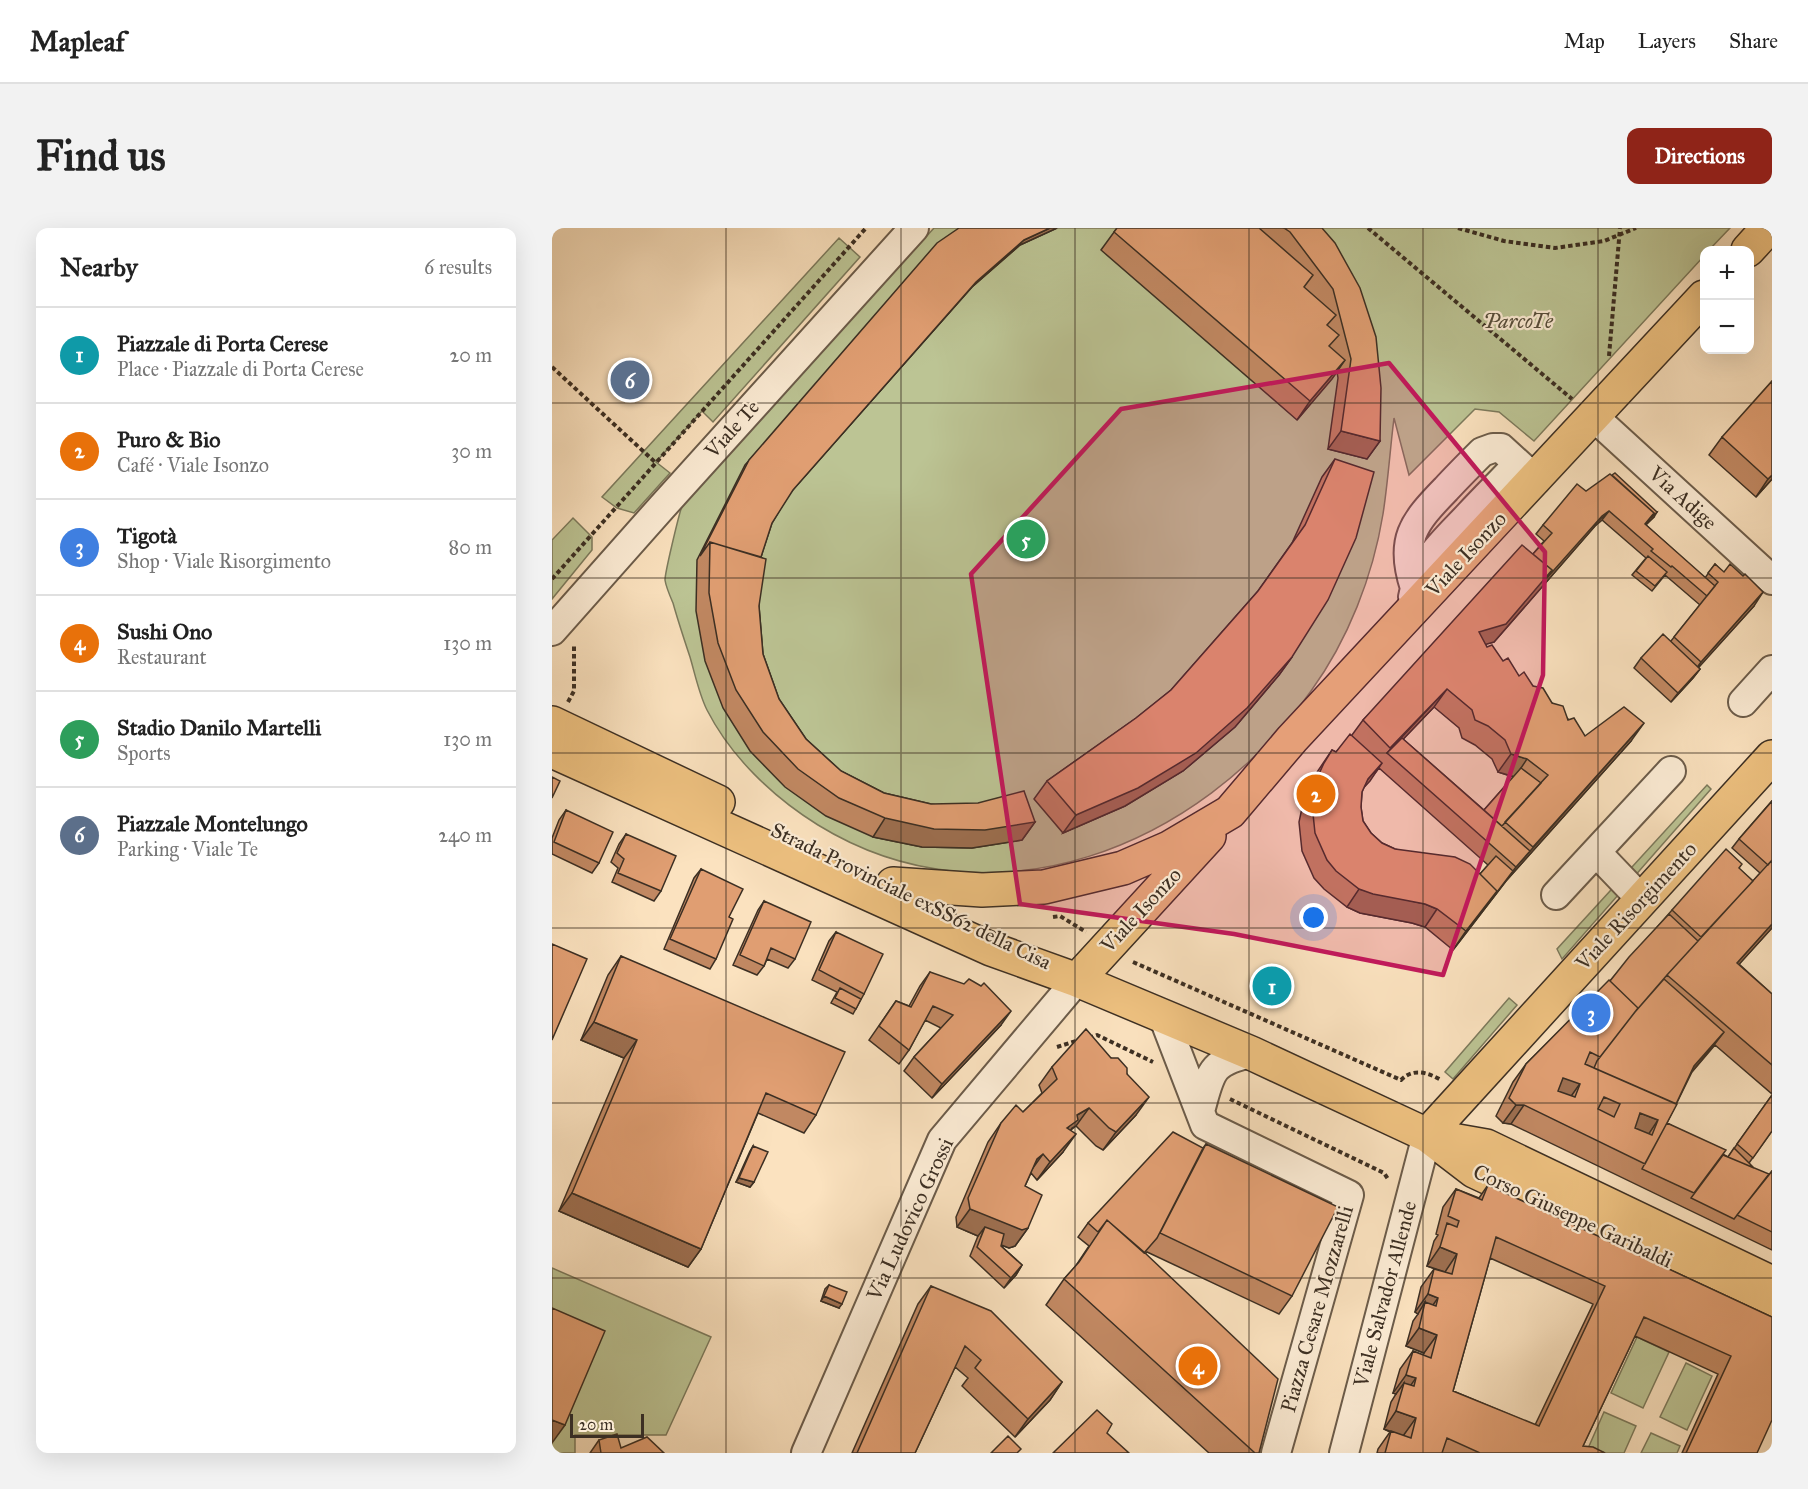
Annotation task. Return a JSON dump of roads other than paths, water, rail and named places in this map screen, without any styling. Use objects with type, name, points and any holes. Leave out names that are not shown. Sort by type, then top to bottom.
[{"type":"main road","points":[[1752,246],[1768,228]]},
{"type":"main road","name":"Viale Isonzo","points":[[1077,980],[1230,812],[1527,472],[1594,417],[1701,300]]},
{"type":"main road","name":"Strada Provinciale exSS62 della Cisa","points":[[553,733],[893,884],[1022,946],[1077,980]]},
{"type":"main road","name":"Strada Provinciale exSS62 della Cisa","points":[[553,733],[991,949],[1077,980]]},
{"type":"main road","name":"Viale Risorgimento","points":[[1427,1135],[1772,758]]},
{"type":"main road","name":"Viale Isonzo","points":[[893,884],[982,890],[1044,887],[1124,868],[1169,848],[1230,812]]},
{"type":"main road","points":[[1077,980],[1251,1053],[1427,1135]]},
{"type":"main road","name":"Corso Giuseppe Garibaldi","points":[[1427,1135],[1486,1146],[1772,1283]]},
{"type":"main road","name":"Corso Giuseppe Garibaldi","points":[[1427,1135],[1474,1171],[1772,1310]]},
{"type":"street","name":"Viale Te","points":[[563,638],[655,514],[914,228]]},
{"type":"street","name":"Via Adige","points":[[1594,417],[1772,580]]},
{"type":"street","points":[[1413,601],[1408,560],[1409,539],[1428,507],[1482,452],[1492,448],[1501,448],[1527,472]]},
{"type":"street","points":[[1743,702],[1772,670]]},
{"type":"street","points":[[1556,895],[1671,771]]},
{"type":"street","points":[[1596,852],[1642,900]]},
{"type":"street","name":"Via Ludovico Grossi","points":[[806,1453],[942,1140],[1077,980]]},
{"type":"street","name":"Piazza Cesare Mozzarelli","points":[[1163,1016],[1198,1092],[1204,1125],[1349,1195],[1276,1453]]},
{"type":"street","points":[[1198,1092],[1215,1068],[1235,1057],[1251,1053]]},
{"type":"street","name":"Viale Salvador Allende","points":[[1344,1453],[1427,1135]]},
{"type":"place","name":"Piazzale Montelungo","points":[[630,380]]},
{"type":"place","name":"Stadio Danilo Martelli","points":[[1026,539]]},
{"type":"place","name":"Puro & Bio","points":[[1316,794]]},
{"type":"place","name":"Piazzale di Porta Cerese","points":[[1272,986]]},
{"type":"place","name":"Tigotà","points":[[1591,1013]]},
{"type":"place","name":"Sushi Ono","points":[[1198,1366]]},
{"type":"park label","name":"ParcoTe","points":[[1518,321]]}]
